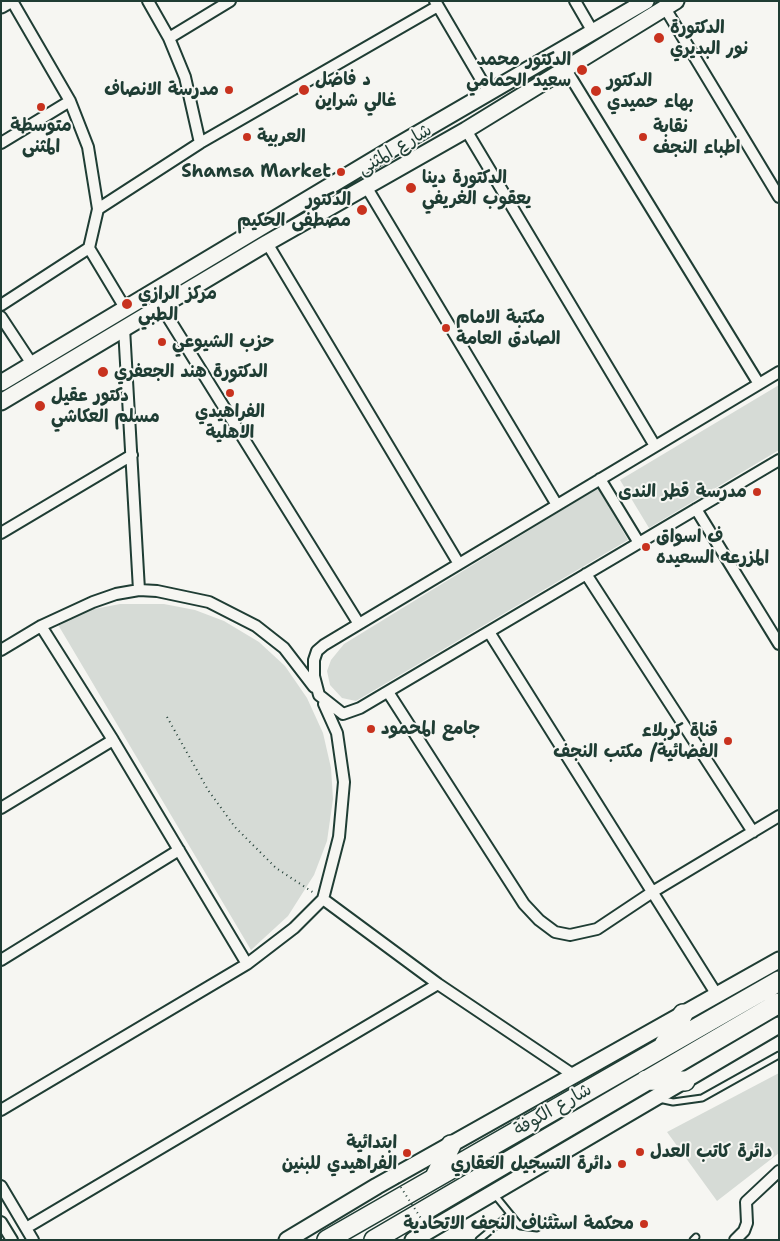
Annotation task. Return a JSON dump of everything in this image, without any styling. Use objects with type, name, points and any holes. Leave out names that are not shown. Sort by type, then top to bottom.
[{"type":"highway","name":"شارع الكوفة","points":[[328,1240],[779,981]]},
{"type":"highway","name":"شارع الكوفة","points":[[374,1240],[779,1003]]},
{"type":"highway","points":[[662,1048],[683,1014]]},
{"type":"highway","points":[[645,1080],[684,1081]]},
{"type":"highway","points":[[435,1177],[451,1145]]},
{"type":"main road","points":[[1,5],[8,1]]},
{"type":"main road","name":"شارع المثنى","points":[[1,383],[418,133],[646,1]]},
{"type":"main road","name":"شارع المثنى","points":[[1,402],[267,243],[368,188],[466,130],[671,5]]},
{"type":"main road","points":[[418,133],[420,145],[432,149]]},
{"type":"main road","points":[[395,147],[400,146],[408,151],[409,160],[406,164]]},
{"type":"main road","points":[[82,334],[82,344],[92,347]]},
{"type":"main road","points":[[62,346],[72,349],[72,359]]},
{"type":"main road","points":[[287,1240],[779,960]]},
{"type":"main road","points":[[413,1240],[779,1025]]},
{"type":"street","points":[[12,1],[70,101],[88,147],[98,209],[89,248],[125,308]]},
{"type":"street","points":[[148,1],[169,38],[186,77],[200,143]]},
{"type":"street","points":[[169,38],[230,1]]},
{"type":"street","points":[[575,1],[594,32]]},
{"type":"street","points":[[98,209],[200,143],[437,4],[489,93]]},
{"type":"street","points":[[671,5],[779,197]]},
{"type":"street","points":[[565,68],[759,384]]},
{"type":"street","points":[[1,143],[70,101]]},
{"type":"street","points":[[466,130],[655,446]]},
{"type":"street","points":[[368,188],[557,505]]},
{"type":"street","points":[[267,243],[459,564]]},
{"type":"street","points":[[1,305],[89,248]]},
{"type":"street","points":[[161,306],[359,624]]},
{"type":"street","points":[[1,317],[32,364]]},
{"type":"street","points":[[124,328],[138,590]]},
{"type":"street","points":[[779,372],[359,624],[318,651],[314,668],[319,695],[343,714],[355,711],[779,460]]},
{"type":"street","points":[[1,533],[132,455]]},
{"type":"street","points":[[600,479],[639,543]]},
{"type":"street","points":[[696,509],[779,644]]},
{"type":"street","points":[[586,574],[753,832]]},
{"type":"street","points":[[1,650],[41,626],[93,602],[116,594],[138,590],[176,593],[209,602],[256,626],[284,648],[307,675],[337,733],[344,782],[339,837],[322,898],[294,928],[247,964],[1,1110]]},
{"type":"street","points":[[41,626],[113,740],[247,964]]},
{"type":"street","points":[[489,632],[718,995]]},
{"type":"street","points":[[388,692],[524,904],[539,920],[555,932],[570,935],[597,929],[654,891],[779,816]]},
{"type":"street","points":[[1,808],[113,740]]},
{"type":"street","points":[[1,960],[179,850]]},
{"type":"street","points":[[322,898],[438,984],[575,1076]]},
{"type":"street","points":[[26,1228],[438,984]]},
{"type":"street","points":[[736,1240],[744,1231],[746,1202],[779,1171]]},
{"type":"street","points":[[1,1186],[33,1240]]},
{"type":"street","points":[[1,1222],[12,1240]]},
{"type":"lane","points":[[655,1098],[673,1102],[702,1098],[779,1055]]},
{"type":"lane","points":[[493,1193],[509,1215],[520,1226],[537,1228],[553,1218]]},
{"type":"lane","points":[[479,1240],[509,1215]]},
{"type":"path","points":[[167,717],[208,790],[235,827],[276,868],[322,898]]},
{"type":"path","points":[[398,1183],[426,1226]]},
{"type":"shaded area","points":[[779,385],[779,450],[649,528],[620,480]]},
{"type":"shaded area","points":[[598,488],[628,540],[356,701],[342,698],[330,685],[327,671],[331,660],[344,644]]},
{"type":"shaded area","points":[[120,604],[164,604],[195,610],[224,621],[259,642],[285,666],[307,698],[323,733],[331,768],[333,799],[327,841],[314,875],[288,916],[251,950],[57,623],[89,610]]},
{"type":"shaded area","points":[[779,1073],[779,1153],[717,1201],[667,1132]]},
{"type":"place","name":"الدكتورة نور البديري","points":[[659,38]]},
{"type":"place","name":"الدكتور محمد سعيد الحمامي","points":[[582,70]]},
{"type":"place","name":"مدرسة الانصاف","points":[[229,90]]},
{"type":"place","name":"د فاضل غالي شراين","points":[[304,90]]},
{"type":"place","name":"الدكتور بهاء حميدي","points":[[596,91]]},
{"type":"place","name":"متوسطة المثنى","points":[[41,107]]},
{"type":"place","name":"العربية","points":[[247,137]]},
{"type":"place","name":"نقابة اطباء النجف","points":[[643,137]]},
{"type":"place","name":"Shamsa Market","points":[[341,172]]},
{"type":"place","name":"الدكتورة دينا يعقوب الغريفي","points":[[411,188]]},
{"type":"place","name":"الدكتور مصطفى الحكيم","points":[[362,210]]},
{"type":"place","name":"مركز الرازي الطبي","points":[[127,304]]},
{"type":"place","name":"مكتبة الامام الصادق العامة","points":[[446,328]]},
{"type":"place","name":"حزب الشيوعي","points":[[162,342]]},
{"type":"place","name":"الدكتورة هند الجعفري","points":[[103,372]]},
{"type":"place","name":"الفراهيدي الاهلية","points":[[230,393]]},
{"type":"place","name":"دكتور عقيل مسلم العكاشي","points":[[40,406]]},
{"type":"place","name":"مدرسة قطر الندى","points":[[757,492]]},
{"type":"place","name":"ف اسواق المزرعه السعيده","points":[[646,547]]},
{"type":"place","name":"جامع المحمود","points":[[371,729]]},
{"type":"place","name":"قناة كربلاء الفضائية/ مكتب النجف","points":[[728,741]]},
{"type":"place","name":"دائرة كاتب العدل","points":[[640,1152]]},
{"type":"place","name":"ابتدائية الفراهيدي للبنين","points":[[407,1153]]},
{"type":"place","name":"دائرة التسجيل العقاري","points":[[622,1164]]},
{"type":"place","name":"محكمة استئناف النجف الاتحادية","points":[[644,1224]]}]
